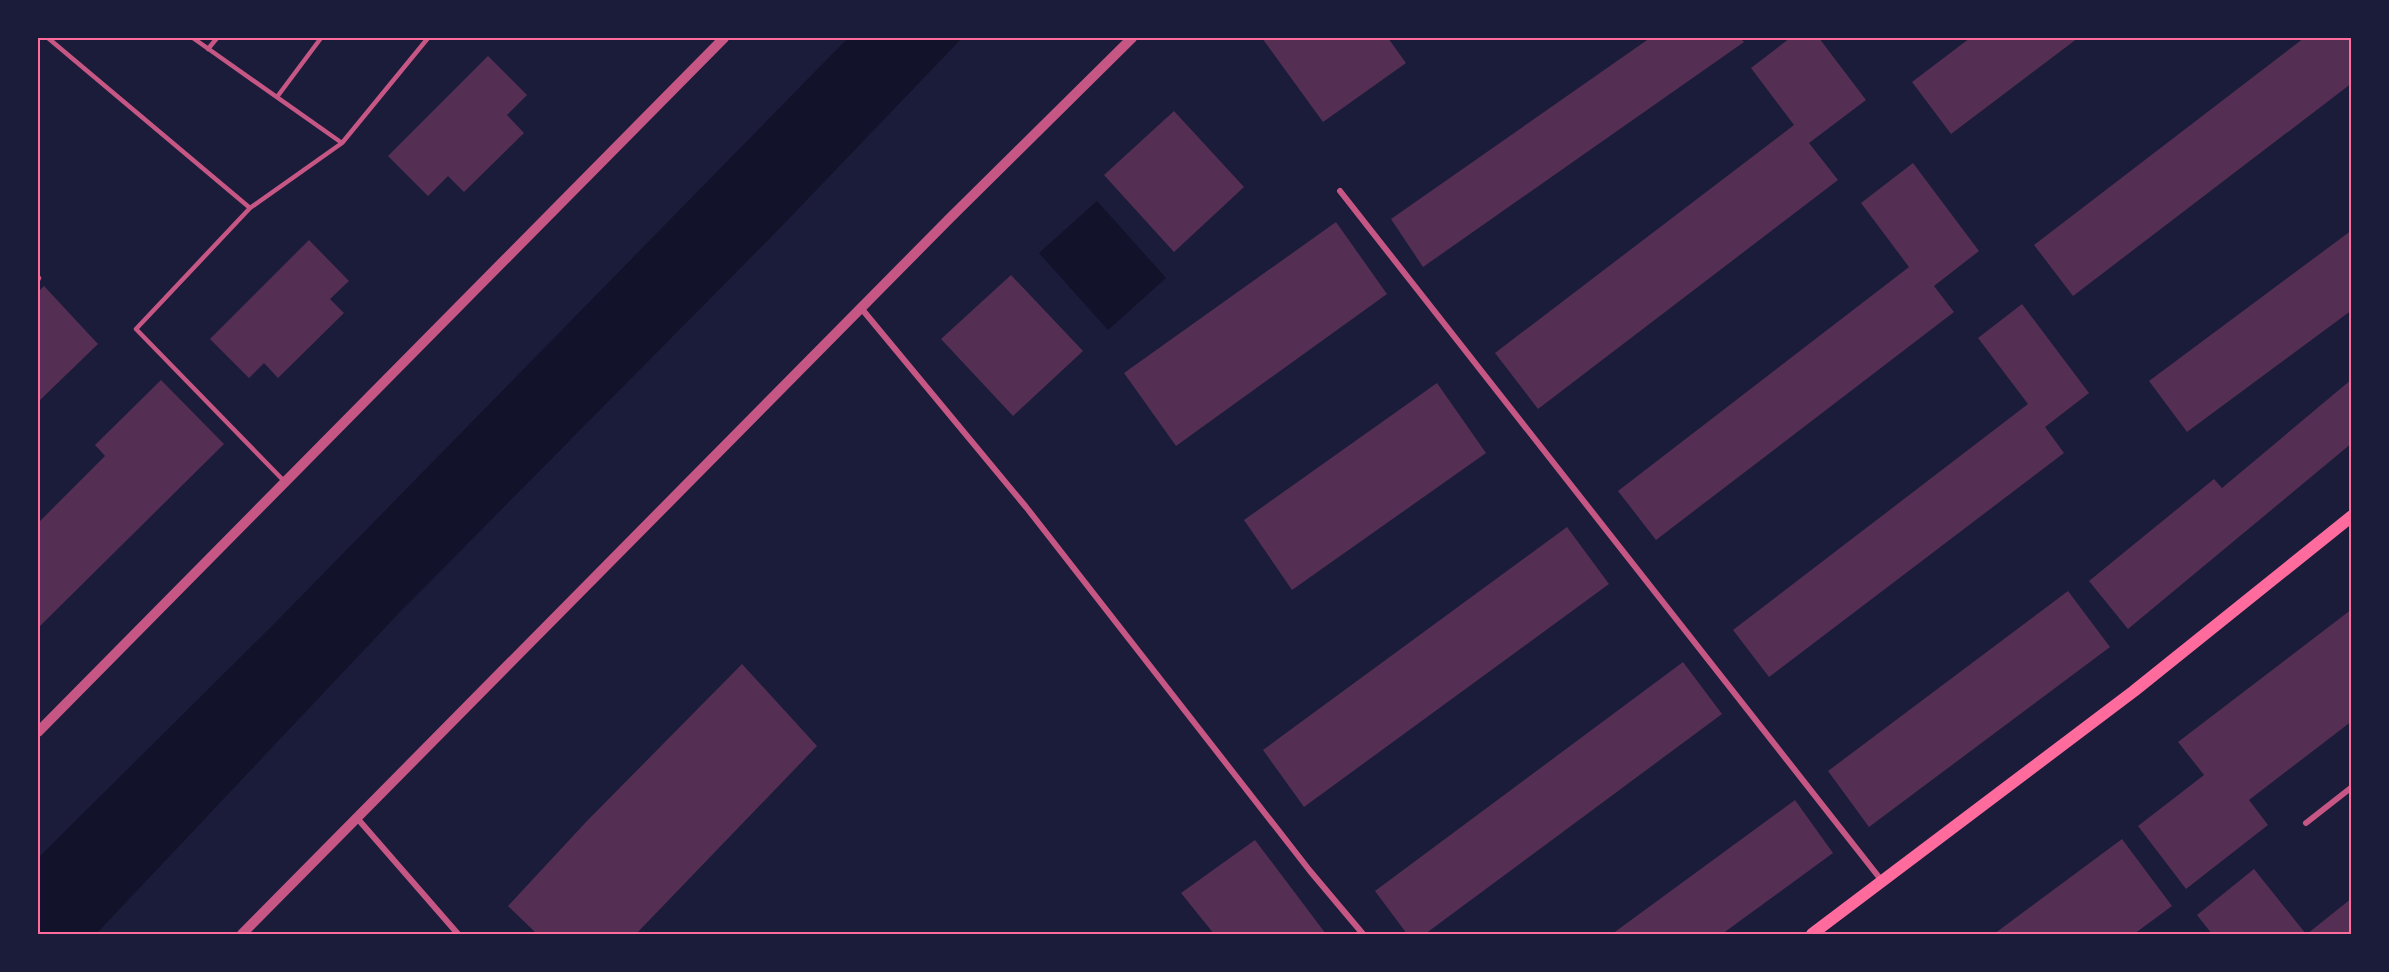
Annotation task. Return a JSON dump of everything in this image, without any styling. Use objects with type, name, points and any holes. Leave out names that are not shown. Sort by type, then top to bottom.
[{"type":"main road","points":[[1812,934],[2134,691],[2352,516]]},
{"type":"street","points":[[38,732],[724,38]]},
{"type":"street","points":[[242,934],[861,308],[1132,38]]},
{"type":"street","points":[[1340,191],[1882,881]]},
{"type":"street","points":[[861,308],[1026,507],[1310,872],[1363,934]]},
{"type":"street","points":[[2306,822],[2352,787]]},
{"type":"street","points":[[357,818],[458,934]]},
{"type":"lane","points":[[48,38],[250,208]]},
{"type":"lane","points":[[193,38],[342,143]]},
{"type":"lane","points":[[208,49],[217,38]]},
{"type":"lane","points":[[277,97],[321,38]]},
{"type":"lane","points":[[285,482],[136,329],[250,208],[342,143],[428,38]]},
{"type":"shaded area","points":[[848,38],[962,38],[778,230],[398,614],[96,934],[38,934],[38,858],[272,626]]},
{"type":"shaded area","points":[[1097,201],[1166,278],[1108,330],[1039,253]]},
{"type":"building","points":[[1262,38],[1388,38],[1406,63],[1323,122]]},
{"type":"building","points":[[1650,38],[1740,38],[1744,42],[1423,267],[1391,219]]},
{"type":"building","points":[[1790,38],[1819,38],[1866,100],[1809,143],[1838,180],[1538,409],[1495,353],[1794,125],[1751,68]]},
{"type":"building","points":[[1970,38],[2078,38],[1951,134],[1912,82]]},
{"type":"building","points":[[2304,38],[2352,38],[2352,83],[2073,296],[2034,245]]},
{"type":"building","points":[[488,56],[527,95],[507,115],[524,133],[464,192],[448,176],[428,196],[388,156]]},
{"type":"building","points":[[1174,111],[1244,187],[1174,252],[1104,175]]},
{"type":"building","points":[[1913,163],[1979,251],[1934,286],[1954,312],[1656,540],[1618,491],[1909,267],[1861,203]]},
{"type":"building","points":[[1336,222],[1387,294],[1176,446],[1124,373]]},
{"type":"building","points":[[2352,230],[2352,310],[2187,432],[2149,381]]},
{"type":"building","points":[[309,240],[349,281],[330,299],[344,313],[278,378],[264,363],[249,378],[210,339]]},
{"type":"building","points":[[1011,275],[1083,351],[1013,416],[941,339]]},
{"type":"building","points":[[44,286],[98,344],[38,402],[38,292]]},
{"type":"building","points":[[2022,304],[2089,393],[2045,427],[2064,453],[1769,677],[1733,630],[2028,404],[1978,338]]},
{"type":"building","points":[[2352,379],[2352,443],[2128,629],[2089,581],[2214,479],[2222,488]]},
{"type":"building","points":[[161,380],[224,444],[38,628],[38,523],[105,456],[95,445]]},
{"type":"building","points":[[1437,383],[1486,453],[1292,590],[1244,520]]},
{"type":"building","points":[[1567,527],[1609,584],[1304,807],[1263,750]]},
{"type":"building","points":[[2068,591],[2110,647],[1869,827],[1828,771]]},
{"type":"building","points":[[2352,609],[2352,721],[2249,800],[2268,825],[2186,889],[2138,826],[2204,775],[2178,742]]},
{"type":"building","points":[[1683,662],[1722,714],[1425,934],[1407,934],[1375,891]]},
{"type":"building","points":[[742,664],[817,746],[636,934],[537,934],[508,906],[586,822]]},
{"type":"building","points":[[1795,800],[1833,853],[1722,934],[1612,934]]},
{"type":"building","points":[[2122,839],[2172,906],[2134,934],[1994,934]]},
{"type":"building","points":[[1255,840],[1326,934],[1214,934],[1181,893]]},
{"type":"building","points":[[2254,869],[2306,934],[2212,934],[2197,915]]},
{"type":"building","points":[[2352,898],[2352,934],[2307,934]]}]
